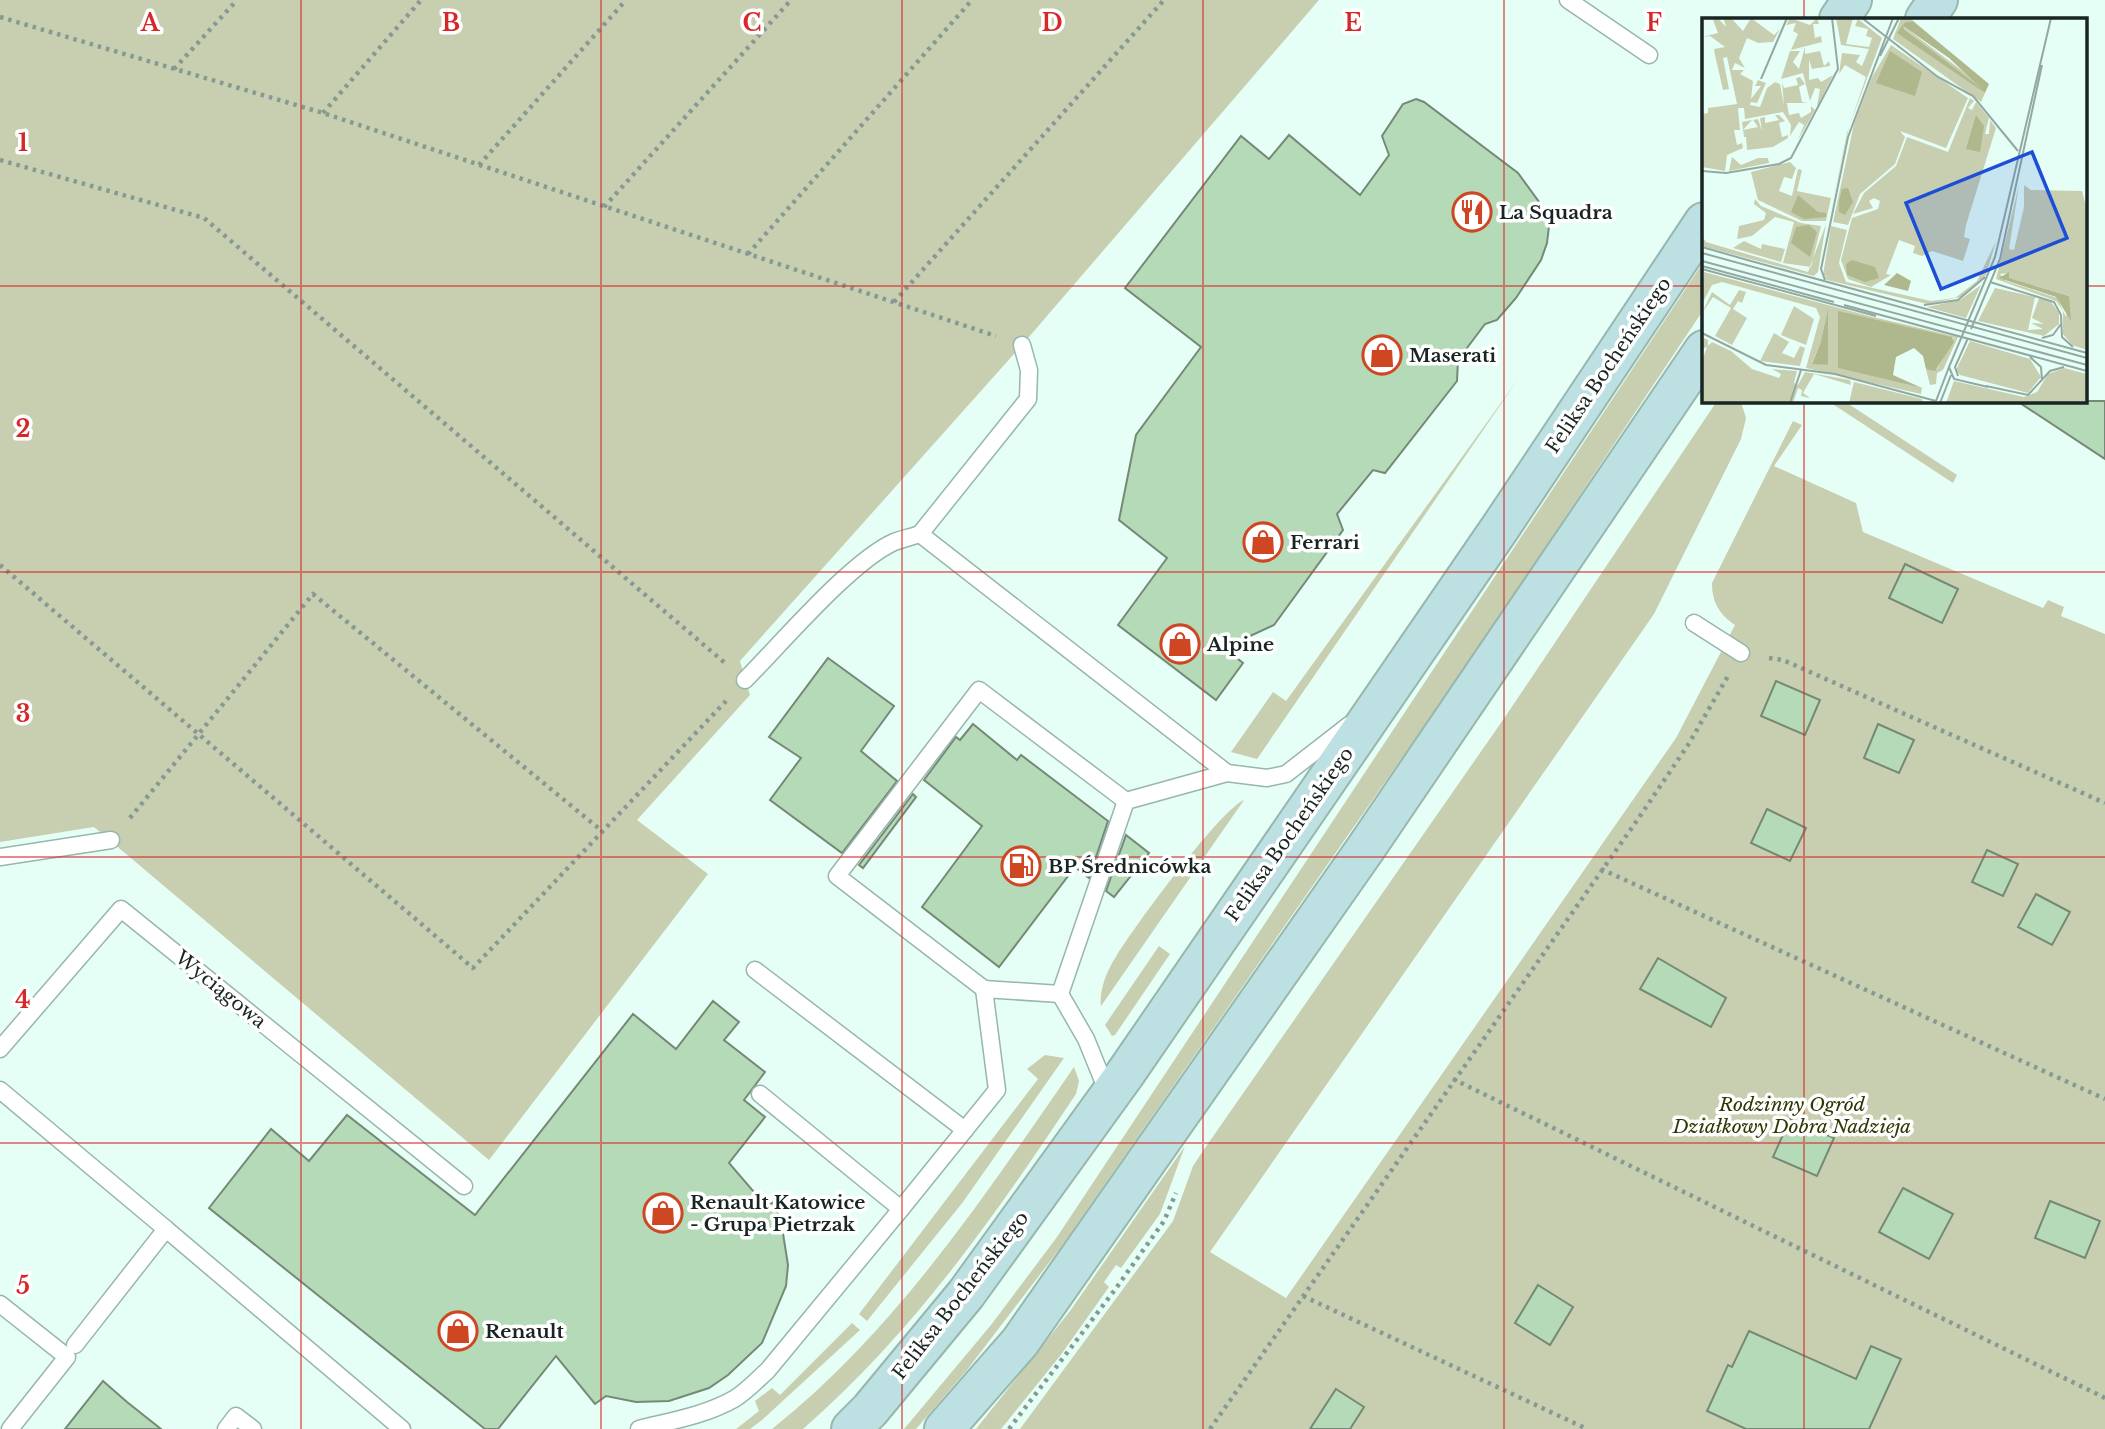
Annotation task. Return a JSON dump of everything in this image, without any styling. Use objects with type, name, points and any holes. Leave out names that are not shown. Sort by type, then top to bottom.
[{"type":"main road","points":[[1840,18],[1852,0]]},
{"type":"main road","points":[[1926,18],[1938,0]]},
{"type":"main road","name":"Feliksa Bocheńskiego","points":[[855,1423],[966,1294],[1109,1095],[1381,700],[1702,225]]},
{"type":"main road","points":[[944,1429],[1028,1331],[1366,848],[1702,353]]},
{"type":"lane","points":[[1568,0],[1649,55]]},
{"type":"lane","points":[[745,680],[840,584],[869,559],[893,543],[920,534],[1028,399],[1030,370],[1022,345]]},
{"type":"lane","points":[[920,534],[1227,773]]},
{"type":"lane","points":[[1694,623],[1741,653]]},
{"type":"lane","points":[[1060,994],[984,989],[837,876],[979,690],[1126,801]]},
{"type":"lane","points":[[1126,801],[1227,773],[1267,778],[1286,774],[1381,700]]},
{"type":"lane","points":[[1109,1095],[1086,1039],[1060,994],[1126,801]]},
{"type":"lane","points":[[0,857],[111,840]]},
{"type":"lane","name":"Wyciągowa","points":[[0,1049],[121,909],[464,1186]]},
{"type":"lane","points":[[755,970],[965,1130]]},
{"type":"lane","points":[[639,1429],[705,1412],[735,1398],[768,1370],[997,1090],[984,989]]},
{"type":"lane","points":[[0,1090],[402,1429]]},
{"type":"lane","points":[[760,1094],[901,1209]]},
{"type":"lane","points":[[75,1345],[166,1228]]},
{"type":"lane","points":[[0,1304],[67,1357],[10,1429]]},
{"type":"lane","points":[[226,1429],[236,1416],[253,1429]]},
{"type":"path","points":[[174,69],[237,0]]},
{"type":"path","points":[[323,113],[421,0]]},
{"type":"path","points":[[479,165],[626,0]]},
{"type":"path","points":[[604,207],[791,0]]},
{"type":"path","points":[[748,254],[972,0]]},
{"type":"path","points":[[894,302],[1164,0]]},
{"type":"path","points":[[0,17],[323,113],[1022,345]]},
{"type":"path","points":[[0,160],[204,218],[745,680],[473,968],[0,565]]},
{"type":"path","points":[[111,840],[313,594],[602,831]]},
{"type":"path","points":[[1210,1429],[1688,745],[1741,653],[1783,660],[2105,803]]},
{"type":"path","points":[[1601,869],[2105,1099]]},
{"type":"path","points":[[1453,1079],[2105,1398]]},
{"type":"path","points":[[1303,1296],[1587,1429]]},
{"type":"green space","points":[[0,0],[1319,0],[1022,345],[740,661],[750,695],[637,820],[708,874],[489,1160],[94,827],[0,842]]},
{"type":"green space","points":[[1702,264],[1702,312],[1468,663],[1061,1247],[967,1370],[916,1429],[904,1429],[991,1325],[1057,1237]]},
{"type":"green space","points":[[1519,378],[1257,759],[1231,752],[1273,692],[1286,701]]},
{"type":"green space","name":"Rodzinny Ogród Działkowy Dobra Nadzieja","points":[[1716,402],[1741,402],[1746,418],[1741,439],[1654,614],[1210,1252],[1286,1298],[1676,738],[1735,625],[1718,607],[1713,596],[1712,583],[1793,421],[1802,425],[1774,466],[1856,503],[1863,532],[2043,608],[2048,600],[2064,607],[2061,616],[2105,634],[2105,1429],[1020,1429],[1173,1221],[1193,1166],[1505,717]]},
{"type":"green space","points":[[1830,402],[1846,402],[1957,475],[1953,483]]},
{"type":"green space","points":[[1244,800],[1101,1006],[1105,979],[1126,941],[1216,824]]},
{"type":"green space","points":[[1159,946],[1170,954],[1112,1036],[1105,1025]]},
{"type":"green space","points":[[1045,1055],[1064,1058],[963,1202],[867,1321],[859,1314],[1038,1079],[1027,1069]]},
{"type":"green space","points":[[1074,1067],[1079,1081],[1076,1094],[1015,1184],[917,1313],[843,1392],[803,1429],[772,1429],[859,1349],[899,1305],[972,1212]]},
{"type":"green space","points":[[1185,1146],[1160,1214],[1121,1268],[1116,1265],[1104,1282],[1109,1287],[1060,1356],[1001,1429],[976,1429],[1070,1311]]},
{"type":"green space","points":[[852,1323],[860,1330],[762,1420],[750,1429],[736,1429],[759,1411],[755,1401],[772,1388],[780,1395]]},
{"type":"building","points":[[1416,99],[1424,102],[1518,173],[1542,206],[1549,226],[1547,243],[1541,260],[1516,298],[1497,320],[1485,324],[1458,360],[1457,381],[1385,473],[1373,470],[1337,514],[1343,530],[1274,625],[1224,648],[1243,663],[1216,700],[1118,625],[1167,558],[1119,520],[1136,435],[1201,347],[1125,288],[1241,136],[1269,159],[1289,135],[1360,195],[1389,155],[1382,136],[1403,104]]},
{"type":"building","points":[[2105,401],[2105,459],[2019,402]]},
{"type":"building","points":[[1905,564],[1958,589],[1942,623],[1889,598]]},
{"type":"building","points":[[828,658],[894,706],[861,751],[897,781],[842,853],[770,800],[801,758],[769,737]]},
{"type":"building","points":[[1776,681],[1820,700],[1805,735],[1761,716]]},
{"type":"building","points":[[973,724],[1017,760],[1021,755],[1108,821],[1089,878],[1075,867],[999,967],[922,907],[982,826],[924,780],[956,737],[960,740]]},
{"type":"building","points":[[1878,724],[1914,740],[1899,773],[1864,758]]},
{"type":"building","points":[[913,794],[916,797],[863,868],[859,865]]},
{"type":"building","points":[[1767,809],[1806,828],[1790,861],[1751,843]]},
{"type":"building","points":[[1126,835],[1149,853],[1114,897],[1106,891]]},
{"type":"building","points":[[1987,850],[2018,864],[2003,896],[1972,882]]},
{"type":"building","points":[[2036,894],[2070,912],[2052,945],[2018,927]]},
{"type":"building","points":[[1658,958],[1726,998],[1711,1027],[1640,989]]},
{"type":"building","points":[[713,1001],[739,1022],[724,1040],[765,1072],[744,1100],[765,1117],[729,1163],[766,1206],[774,1202],[782,1227],[788,1265],[786,1286],[762,1343],[728,1375],[709,1388],[669,1401],[636,1402],[606,1396],[595,1404],[556,1356],[498,1429],[485,1429],[209,1208],[271,1129],[309,1161],[347,1115],[475,1215],[633,1014],[676,1049]]},
{"type":"building","points":[[1790,1119],[1834,1138],[1817,1176],[1773,1157]]},
{"type":"building","points":[[1903,1188],[1953,1214],[1929,1259],[1879,1232]]},
{"type":"building","points":[[2050,1201],[2100,1221],[2085,1258],[2035,1238]]},
{"type":"building","points":[[1538,1285],[1573,1307],[1550,1345],[1515,1323]]},
{"type":"building","points":[[1749,1331],[1856,1379],[1871,1346],[1901,1359],[1869,1429],[1746,1429],[1707,1411],[1728,1365],[1732,1367]]},
{"type":"building","points":[[103,1381],[127,1402],[161,1429],[65,1429]]},
{"type":"building","points":[[1336,1389],[1364,1407],[1350,1429],[1310,1429]]},
{"type":"place","name":"La Squadra","points":[[1472,212]]},
{"type":"place","name":"Maserati","points":[[1382,355]]},
{"type":"place","name":"Ferrari","points":[[1263,542]]},
{"type":"place","name":"Alpine","points":[[1180,644]]},
{"type":"place","name":"BP Średnicówka","points":[[1021,866]]},
{"type":"place","name":"Renault Katowice - Grupa Pietrzak","points":[[663,1213]]},
{"type":"place","name":"Renault","points":[[458,1331]]}]
